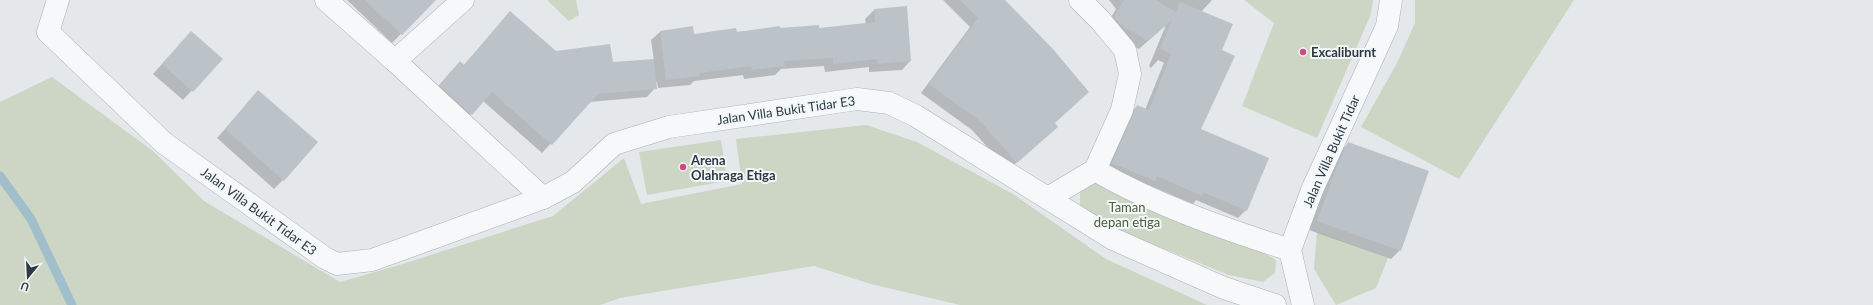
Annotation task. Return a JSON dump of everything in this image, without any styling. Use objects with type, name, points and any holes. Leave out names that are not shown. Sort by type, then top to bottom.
[{"type":"street","name":"Jalan Villa Bukit Tidar E3","points":[[58,0],[48,32],[164,143],[325,258],[337,264],[372,260],[543,198],[573,182],[614,144],[669,127],[857,99],[889,103],[916,116],[1113,239],[1224,288],[1275,305]]},
{"type":"street","points":[[326,0],[395,61],[543,198]]},
{"type":"street","points":[[395,61],[463,0]]},
{"type":"street","points":[[1048,198],[1095,170],[1122,110],[1130,74],[1125,50],[1100,20],[1080,0]]},
{"type":"street","name":"Jalan Villa Bukit Tidar","points":[[1290,250],[1312,190],[1387,26],[1391,0]]},
{"type":"street","points":[[1095,170],[1114,181],[1219,227],[1290,250],[1303,305]]},
{"type":"green space","points":[[547,0],[576,0],[579,15],[569,21]]},
{"type":"green space","points":[[1244,0],[1373,0],[1371,14],[1317,138],[1242,106],[1274,23]]},
{"type":"green space","points":[[1415,0],[1574,0],[1459,179],[1361,127],[1397,63],[1415,23]]},
{"type":"green space","points":[[52,77],[153,151],[204,201],[340,282],[396,266],[553,216],[624,158],[641,204],[742,184],[736,139],[866,125],[917,142],[1013,194],[1106,259],[1207,305],[960,305],[871,284],[814,266],[620,298],[600,305],[0,305],[0,102]]},
{"type":"green space","name":"Arena Olahraga Etiga","points":[[721,140],[727,181],[647,195],[639,152]]},
{"type":"green space","name":"Taman depan etiga","points":[[1094,180],[1259,250],[1276,260],[1275,273],[1263,282],[1229,275],[1118,230],[1080,205],[1080,188]]},
{"type":"green space","points":[[1317,232],[1388,258],[1376,288],[1336,305],[1314,269]]},
{"type":"building","points":[[365,0],[436,0],[402,35]]},
{"type":"building","points":[[960,0],[1005,0],[1053,49],[1089,92],[1055,123],[1058,127],[1017,163],[980,121],[929,84],[978,18]]},
{"type":"building","points":[[1124,0],[1156,0],[1176,12],[1180,2],[1233,24],[1222,50],[1235,56],[1201,129],[1269,158],[1247,211],[1203,192],[1202,196],[1157,176],[1155,181],[1112,163],[1137,105],[1149,110],[1171,54],[1160,48],[1172,20],[1148,41],[1121,25],[1114,17]]},
{"type":"building","points":[[907,6],[911,61],[878,64],[877,59],[833,64],[833,58],[784,61],[785,66],[752,70],[751,66],[699,73],[700,76],[666,80],[660,31],[693,26],[694,34],[736,28],[737,32],[780,26],[780,28],[819,25],[819,28],[875,22],[874,9]]},
{"type":"building","points":[[510,11],[556,51],[610,44],[613,62],[654,59],[657,89],[598,94],[552,145],[492,92],[472,115],[439,85],[460,61],[464,65]]},
{"type":"building","points":[[191,31],[223,59],[193,92],[162,64]]},
{"type":"building","points":[[258,90],[318,142],[284,181],[225,129]]},
{"type":"building","points":[[1348,142],[1429,171],[1401,251],[1317,221],[1338,164]]},
{"type":"waterway","points":[[0,176],[31,219],[72,305]]},
{"type":"place","name":"Excaliburnt","points":[[1303,52]]},
{"type":"place","name":"Arena Olahraga Etiga","points":[[683,167]]}]
